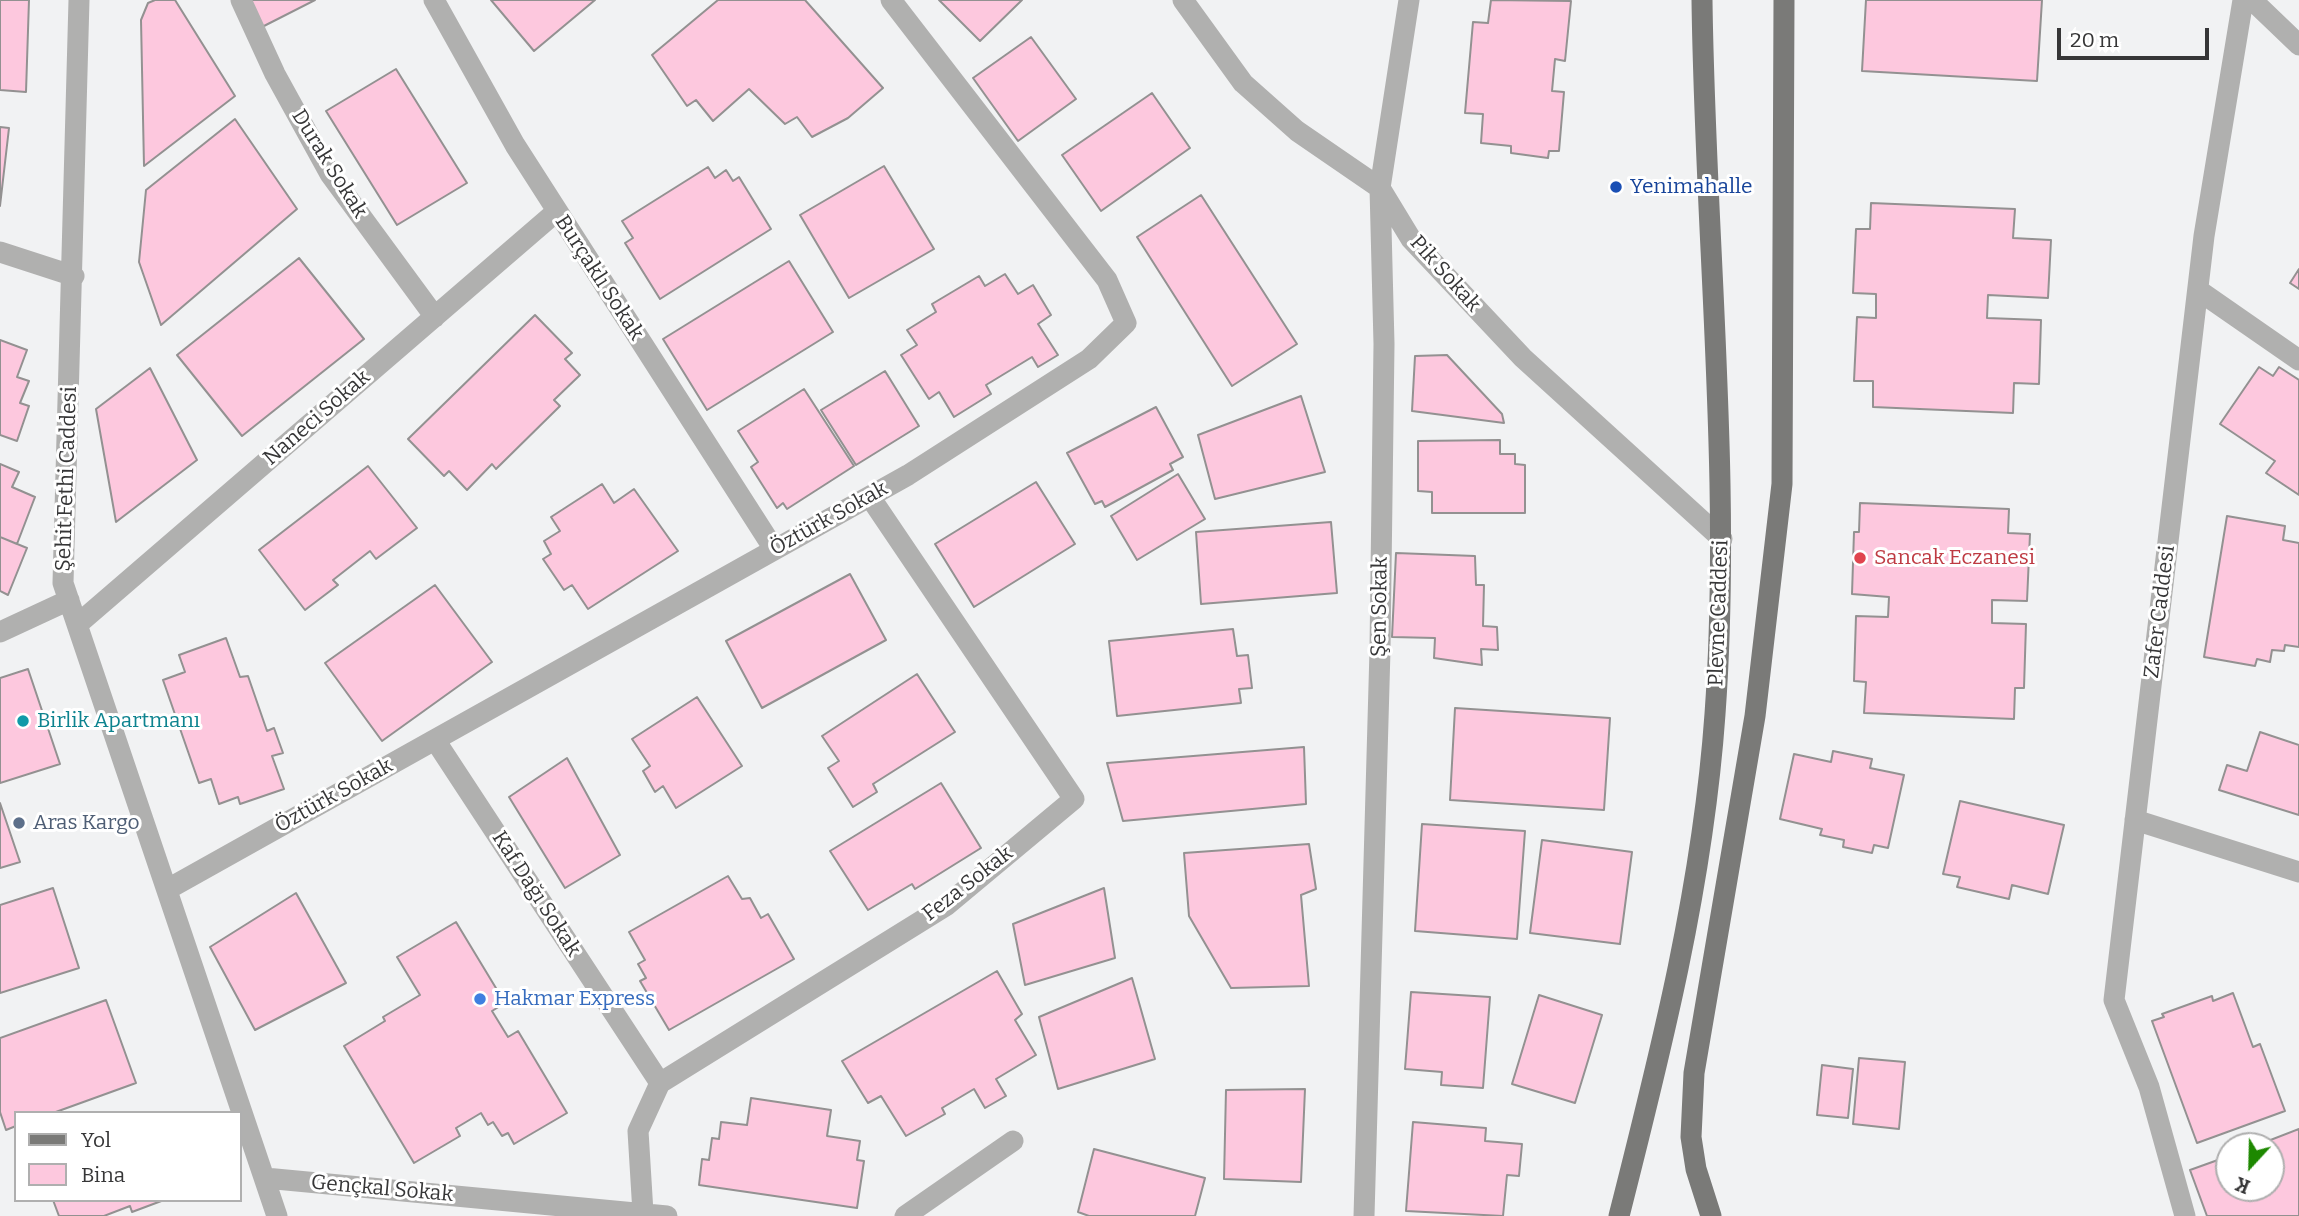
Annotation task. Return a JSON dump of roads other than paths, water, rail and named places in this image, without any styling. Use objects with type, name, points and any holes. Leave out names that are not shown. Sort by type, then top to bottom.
[{"type":"main road","name":"Plevne Caddesi","points":[[1619,1216],[1659,1056],[1697,877],[1715,715],[1722,539],[1702,0]]},
{"type":"main road","name":"Plevne Caddesi","points":[[1711,1216],[1696,1169],[1691,1137],[1694,1073],[1755,716],[1782,484],[1784,0]]},
{"type":"street","name":"Şehit Fethi Caddesi","points":[[79,0],[74,276],[63,583],[278,1216]]},
{"type":"street","name":"Durak Sokak","points":[[242,0],[275,74],[330,174],[435,317]]},
{"type":"street","name":"Burçaklı Sokak","points":[[434,0],[514,145],[774,549]]},
{"type":"street","name":"Öztürk Sokak","points":[[168,889],[870,497],[1089,359],[1125,323],[1107,280],[891,0]]},
{"type":"street","name":"Pik Sokak","points":[[1183,0],[1243,83],[1297,131],[1380,188],[1411,239],[1523,358],[1722,539]]},
{"type":"street","name":"Şen Sokak","points":[[1364,1216],[1380,636],[1384,344],[1380,188],[1409,0]]},
{"type":"street","name":"Zafer Caddesi","points":[[2185,1216],[2149,1087],[2114,1000],[2198,290],[2243,0]]},
{"type":"street","points":[[2252,0],[2299,45]]},
{"type":"street","name":"Naneci Sokak","points":[[78,624],[556,212]]},
{"type":"street","points":[[0,252],[74,276]]},
{"type":"street","points":[[2198,290],[2299,360]]},
{"type":"street","name":"Feza Sokak","points":[[660,1083],[947,905],[1074,799],[870,497]]},
{"type":"street","points":[[0,632],[69,600]]},
{"type":"street","name":"Kaf Dağı Sokak","points":[[435,740],[660,1083]]},
{"type":"street","points":[[2135,820],[2299,872]]},
{"type":"street","points":[[643,1213],[638,1130],[660,1083]]},
{"type":"street","points":[[905,1216],[1013,1141]]},
{"type":"street","name":"Gençkal Sokak","points":[[265,1178],[667,1216]]},
{"type":"place","name":"Yenimahalle","points":[[1616,187]]},
{"type":"place","name":"Sancak Eczanesi","points":[[1860,558]]},
{"type":"place","name":"Birlik Apartmanı","points":[[23,721]]},
{"type":"place","name":"Aras Kargo","points":[[19,823]]},
{"type":"place","name":"Hakmar Express","points":[[480,999]]}]
